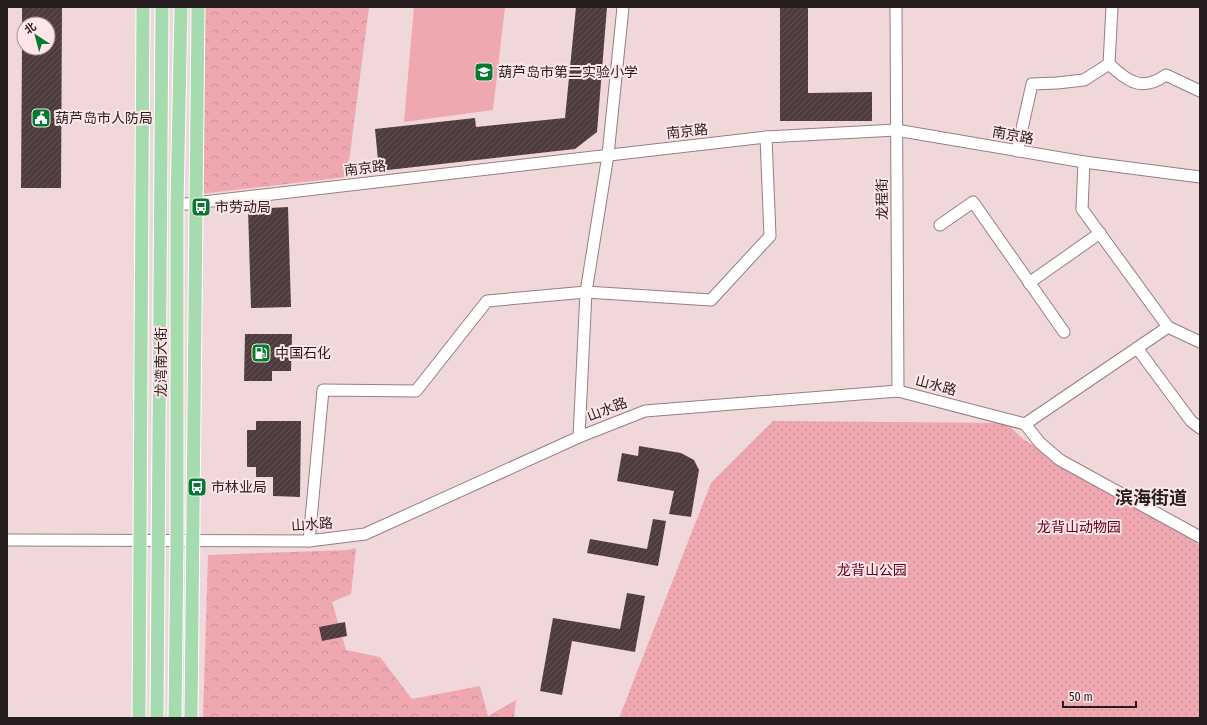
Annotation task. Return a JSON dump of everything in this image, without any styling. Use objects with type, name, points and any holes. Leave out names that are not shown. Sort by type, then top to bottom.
[{"type":"main road","points":[[139,718],[143,7]]},
{"type":"main road","name":"龙湾南大街","points":[[157,718],[162,7]]},
{"type":"main road","name":"龙湾南大街","points":[[175,718],[177,205],[181,7]]},
{"type":"main road","points":[[191,718],[198,7]]},
{"type":"main road","points":[[143,70],[161,70]]},
{"type":"main road","points":[[177,256],[195,256]]},
{"type":"main road","points":[[141,357],[159,357]]},
{"type":"street","points":[[579,436],[586,292],[608,155],[623,7]]},
{"type":"street","name":"龙程街","points":[[896,7],[898,390]]},
{"type":"street","points":[[1109,64],[1112,7]]},
{"type":"street","points":[[1109,64],[1122,76],[1143,85],[1156,82],[1166,75],[1200,91]]},
{"type":"street","points":[[1017,151],[1032,84],[1084,80],[1109,64]]},
{"type":"street","name":"南京路","points":[[177,205],[766,137],[896,130],[1084,162],[1200,177]]},
{"type":"street","points":[[309,541],[323,390],[416,391],[487,301],[586,292],[711,300],[770,236],[766,137]]},
{"type":"street","points":[[1084,162],[1082,209],[1168,327],[1200,342]]},
{"type":"street","points":[[940,225],[973,202],[1064,332]]},
{"type":"street","points":[[1029,283],[1100,233]]},
{"type":"street","points":[[1168,327],[1025,424],[1040,443],[1060,460],[1200,537]]},
{"type":"street","points":[[1137,348],[1191,421],[1200,428]]},
{"type":"street","name":"山水路","points":[[7,540],[309,541],[365,534],[579,436],[646,410],[898,390],[1025,424]]},
{"type":"green space","points":[[205,7],[369,7],[347,177],[200,194]]},
{"type":"green space","points":[[414,7],[505,7],[493,110],[404,122]]},
{"type":"green space","name":"龙背山公园","points":[[773,421],[1006,423],[1023,439],[1200,545],[1200,718],[619,718],[711,483]]},
{"type":"green space","points":[[356,548],[351,594],[332,602],[346,650],[380,657],[412,699],[480,686],[488,716],[516,700],[514,718],[203,718],[208,555],[348,550]]},
{"type":"building","name":"葫芦岛市人防局","points":[[22,7],[62,7],[61,188],[21,188],[22,56],[56,56],[56,16],[22,16]]},
{"type":"building","points":[[576,7],[607,7],[597,132],[575,149],[379,171],[375,129],[475,118],[476,127],[565,118]]},
{"type":"building","points":[[780,7],[808,7],[808,93],[872,92],[872,121],[780,121]]},
{"type":"building","points":[[288,207],[291,307],[251,308],[248,209]]},
{"type":"building","points":[[245,334],[292,334],[291,371],[272,371],[272,381],[244,381]]},
{"type":"building","points":[[256,421],[301,421],[300,497],[273,496],[273,477],[256,477],[256,467],[247,467],[247,430],[256,430]]},
{"type":"building","points":[[639,446],[681,453],[694,460],[699,470],[691,517],[669,514],[674,491],[617,481],[622,453],[638,456]]},
{"type":"building","points":[[653,519],[666,521],[658,566],[587,553],[590,539],[647,549]]},
{"type":"building","points":[[627,593],[645,596],[635,652],[572,641],[562,695],[540,691],[553,618],[620,629]]},
{"type":"building","points":[[345,622],[347,636],[322,641],[319,627]]},
{"type":"place","name":"葫芦岛市第二实验小学","points":[[484,72]]},
{"type":"place","name":"葫芦岛市人防局","points":[[41,118]]},
{"type":"place","name":"市劳动局","points":[[201,207]]},
{"type":"place","name":"中国石化","points":[[261,353]]},
{"type":"place","name":"市林业局","points":[[197,487]]},
{"type":"district","name":"滨海街道","points":[[1151,498]]},
{"type":"park label","name":"龙背山动物园","points":[[1079,527]]}]
